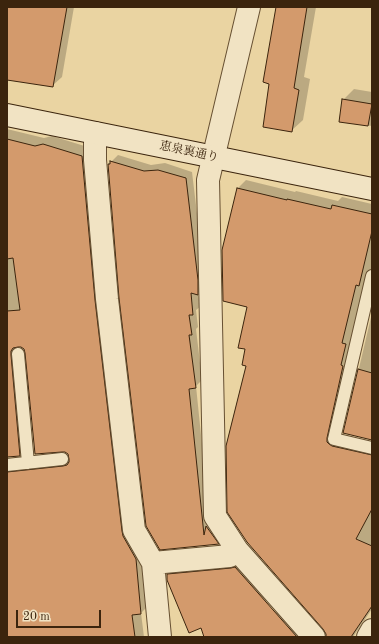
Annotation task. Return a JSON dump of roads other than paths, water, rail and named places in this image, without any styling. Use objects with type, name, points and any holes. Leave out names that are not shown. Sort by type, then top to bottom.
[{"type":"street","points":[[249,7],[208,180],[214,516],[237,550],[314,637]]},
{"type":"street","name":"恵泉裏通り","points":[[7,115],[372,189]]},
{"type":"street","points":[[95,133],[95,160],[107,299],[134,530],[153,564],[160,637]]},
{"type":"street","points":[[153,564],[230,556],[237,550]]},
{"type":"street","points":[[368,637],[372,630]]},
{"type":"lane","points":[[372,276],[334,439],[372,448]]},
{"type":"lane","points":[[18,354],[28,463]]},
{"type":"lane","points":[[7,465],[62,459]]}]
